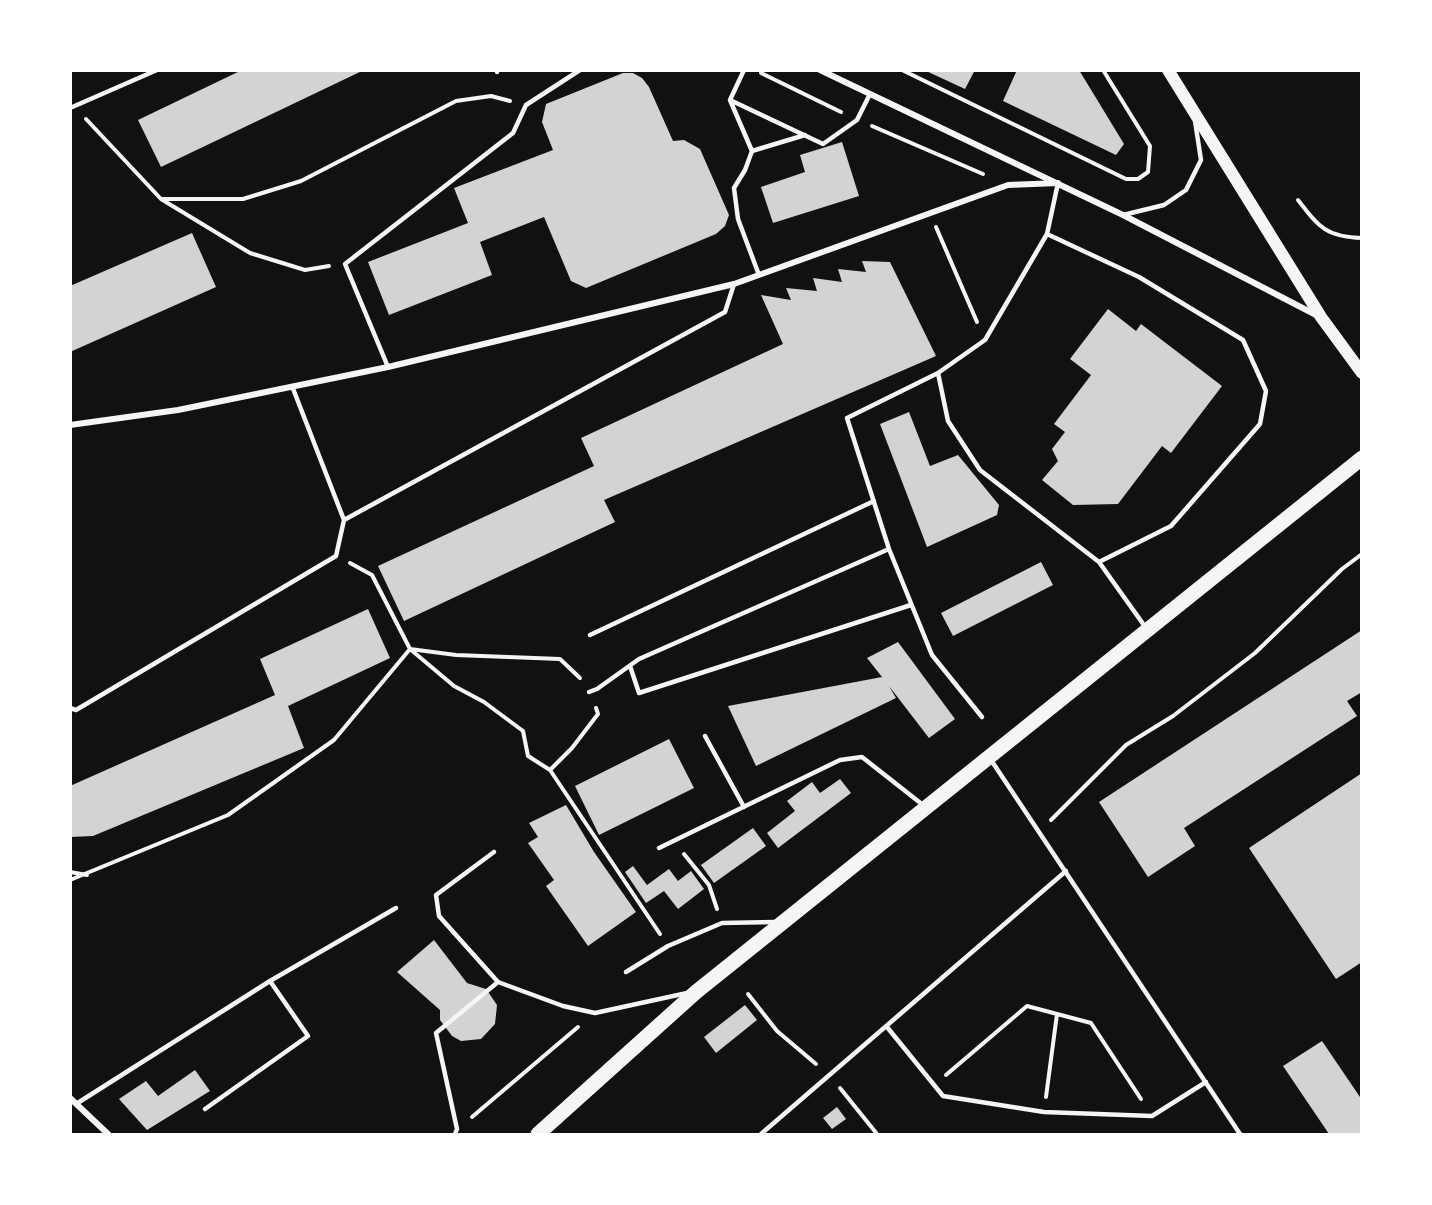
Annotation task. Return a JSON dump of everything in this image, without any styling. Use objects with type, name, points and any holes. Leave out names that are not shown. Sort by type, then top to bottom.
[{"type":"main road","points":[[1168,70],[1321,317],[1362,373]]},
{"type":"main road","points":[[538,1134],[696,992],[987,755],[1148,630],[1362,458]]},
{"type":"street","points":[[820,70],[1123,215],[1321,317]]},
{"type":"street","points":[[70,425],[178,410],[388,368],[734,284],[1008,185],[1058,183]]},
{"type":"street","points":[[70,1098],[108,1134]]},
{"type":"lane","points":[[73,107],[157,70]]},
{"type":"lane","points":[[388,368],[345,264],[513,133],[526,105],[580,70]]},
{"type":"lane","points":[[744,70],[730,100],[752,151],[745,170],[734,188],[738,219],[759,275]]},
{"type":"lane","points":[[730,100],[823,144],[858,120],[870,94]]},
{"type":"lane","points":[[1123,215],[1164,205],[1186,190],[1201,160],[1194,114]]},
{"type":"lane","points":[[752,151],[805,135]]},
{"type":"lane","points":[[982,717],[932,655],[889,549],[848,418],[938,373],[985,340],[1047,234],[1058,183]]},
{"type":"lane","points":[[1047,234],[1138,277],[1243,340],[1266,391],[1260,424],[1171,526],[1099,562]]},
{"type":"lane","points":[[344,520],[724,312],[734,284]]},
{"type":"lane","points":[[938,373],[948,421],[980,470],[1099,562],[1148,630]]},
{"type":"lane","points":[[70,708],[76,710],[336,556],[344,520],[292,386]]},
{"type":"lane","points":[[590,635],[874,501]]},
{"type":"lane","points":[[589,692],[597,689],[639,659],[889,549]]},
{"type":"lane","points":[[630,666],[639,693],[911,605]]},
{"type":"lane","points":[[705,736],[744,807]]},
{"type":"lane","points":[[987,755],[1240,1134]]},
{"type":"lane","points":[[659,848],[840,760],[862,757],[925,807]]},
{"type":"lane","points":[[494,852],[436,895],[438,916],[498,982],[563,1006],[595,1013],[696,992]]},
{"type":"lane","points":[[761,1134],[1066,871]]},
{"type":"lane","points":[[76,1104],[270,981],[396,908]]},
{"type":"lane","points":[[626,972],[668,946],[722,923],[784,922]]},
{"type":"lane","points":[[205,1109],[308,1036],[270,981]]},
{"type":"lane","points":[[456,1132],[436,1033],[498,982]]},
{"type":"lane","points":[[886,1027],[943,1096],[1044,1112],[1152,1116],[1206,1082]]},
{"type":"path","points":[[755,70],[858,120],[1008,185]]},
{"type":"path","points":[[902,70],[1126,179],[1138,179],[1148,172],[1150,146],[1103,70]]},
{"type":"path","points":[[161,200],[243,199],[301,181],[456,101],[491,96],[526,105]]},
{"type":"path","points":[[73,107],[161,200],[250,253],[305,270],[345,264]]},
{"type":"path","points":[[1298,200],[1317,226],[1336,236],[1362,238]]},
{"type":"path","points":[[930,213],[985,340]]},
{"type":"path","points":[[1040,832],[1126,745],[1173,716],[1255,653],[1342,569],[1362,554]]},
{"type":"path","points":[[336,556],[372,575],[410,649],[454,686],[484,702],[523,731],[528,756],[550,770],[668,946]]},
{"type":"path","points":[[410,649],[456,655],[560,659],[585,681],[598,714],[572,748],[550,770]]},
{"type":"path","points":[[70,880],[88,875],[228,815],[334,740],[410,649]]},
{"type":"path","points":[[673,841],[708,885],[722,923]]},
{"type":"path","points":[[70,872],[88,875]]},
{"type":"path","points":[[934,1085],[1027,1006],[1091,1023],[1152,1116]]},
{"type":"path","points":[[456,1132],[595,1013]]},
{"type":"path","points":[[1044,1112],[1057,1014]]},
{"type":"building","points":[[242,70],[364,70],[161,167],[138,120]]},
{"type":"building","points":[[924,70],[975,70],[965,89]]},
{"type":"building","points":[[1017,70],[1079,70],[1124,144],[1116,155],[1003,101]]},
{"type":"building","points":[[623,73],[633,73],[642,78],[649,87],[673,141],[684,140],[700,149],[729,215],[725,226],[716,234],[586,288],[571,281],[544,217],[480,242],[492,275],[389,315],[368,262],[468,223],[454,188],[553,150],[542,122],[546,104]]},
{"type":"building","points":[[842,142],[859,196],[773,223],[761,187],[805,172],[800,155]]},
{"type":"building","points":[[192,233],[216,287],[70,352],[70,286]]},
{"type":"building","points":[[862,261],[890,262],[936,356],[604,500],[615,522],[404,621],[378,566],[594,466],[581,438],[783,344],[761,295],[791,300],[786,288],[817,291],[813,278],[842,282],[838,269],[866,272]]},
{"type":"building","points":[[1108,309],[1136,331],[1141,324],[1222,386],[1171,453],[1162,446],[1118,504],[1073,505],[1042,480],[1058,461],[1052,449],[1065,432],[1054,424],[1091,375],[1070,359]]},
{"type":"building","points":[[909,412],[930,466],[958,455],[999,505],[997,515],[927,547],[880,424]]},
{"type":"building","points":[[1041,562],[1053,585],[953,636],[941,613]]},
{"type":"building","points":[[368,609],[390,658],[288,706],[304,748],[93,836],[70,837],[70,786],[275,695],[260,659]]},
{"type":"building","points":[[1362,630],[1362,692],[1347,701],[1357,716],[1184,828],[1195,846],[1148,877],[1099,802]]},
{"type":"building","points":[[898,642],[955,719],[929,738],[889,686],[896,698],[756,766],[728,706],[882,677],[867,658]]},
{"type":"building","points":[[669,739],[694,788],[599,835],[575,786]]},
{"type":"building","points":[[1362,773],[1362,962],[1336,979],[1249,848]]},
{"type":"building","points":[[840,779],[851,793],[778,848],[767,833],[795,811],[787,801],[812,782],[820,793]]},
{"type":"building","points":[[566,805],[594,852],[636,912],[588,946],[546,886],[554,880],[528,843],[538,837],[529,823]]},
{"type":"building","points":[[753,828],[766,846],[714,883],[701,865]]},
{"type":"building","points":[[633,866],[647,885],[669,869],[678,881],[691,871],[704,889],[678,909],[664,891],[646,903],[625,872]]},
{"type":"building","points":[[434,940],[467,983],[486,989],[497,1005],[495,1024],[481,1039],[461,1041],[452,1036],[440,1020],[440,1010],[397,972]]},
{"type":"building","points":[[745,1005],[757,1020],[716,1053],[704,1037]]},
{"type":"building","points":[[1322,1041],[1362,1100],[1362,1134],[1329,1134],[1283,1066]]},
{"type":"building","points":[[195,1070],[210,1091],[147,1130],[119,1099],[146,1081],[158,1096]]},
{"type":"building","points":[[837,1107],[846,1119],[832,1129],[823,1118]]}]
